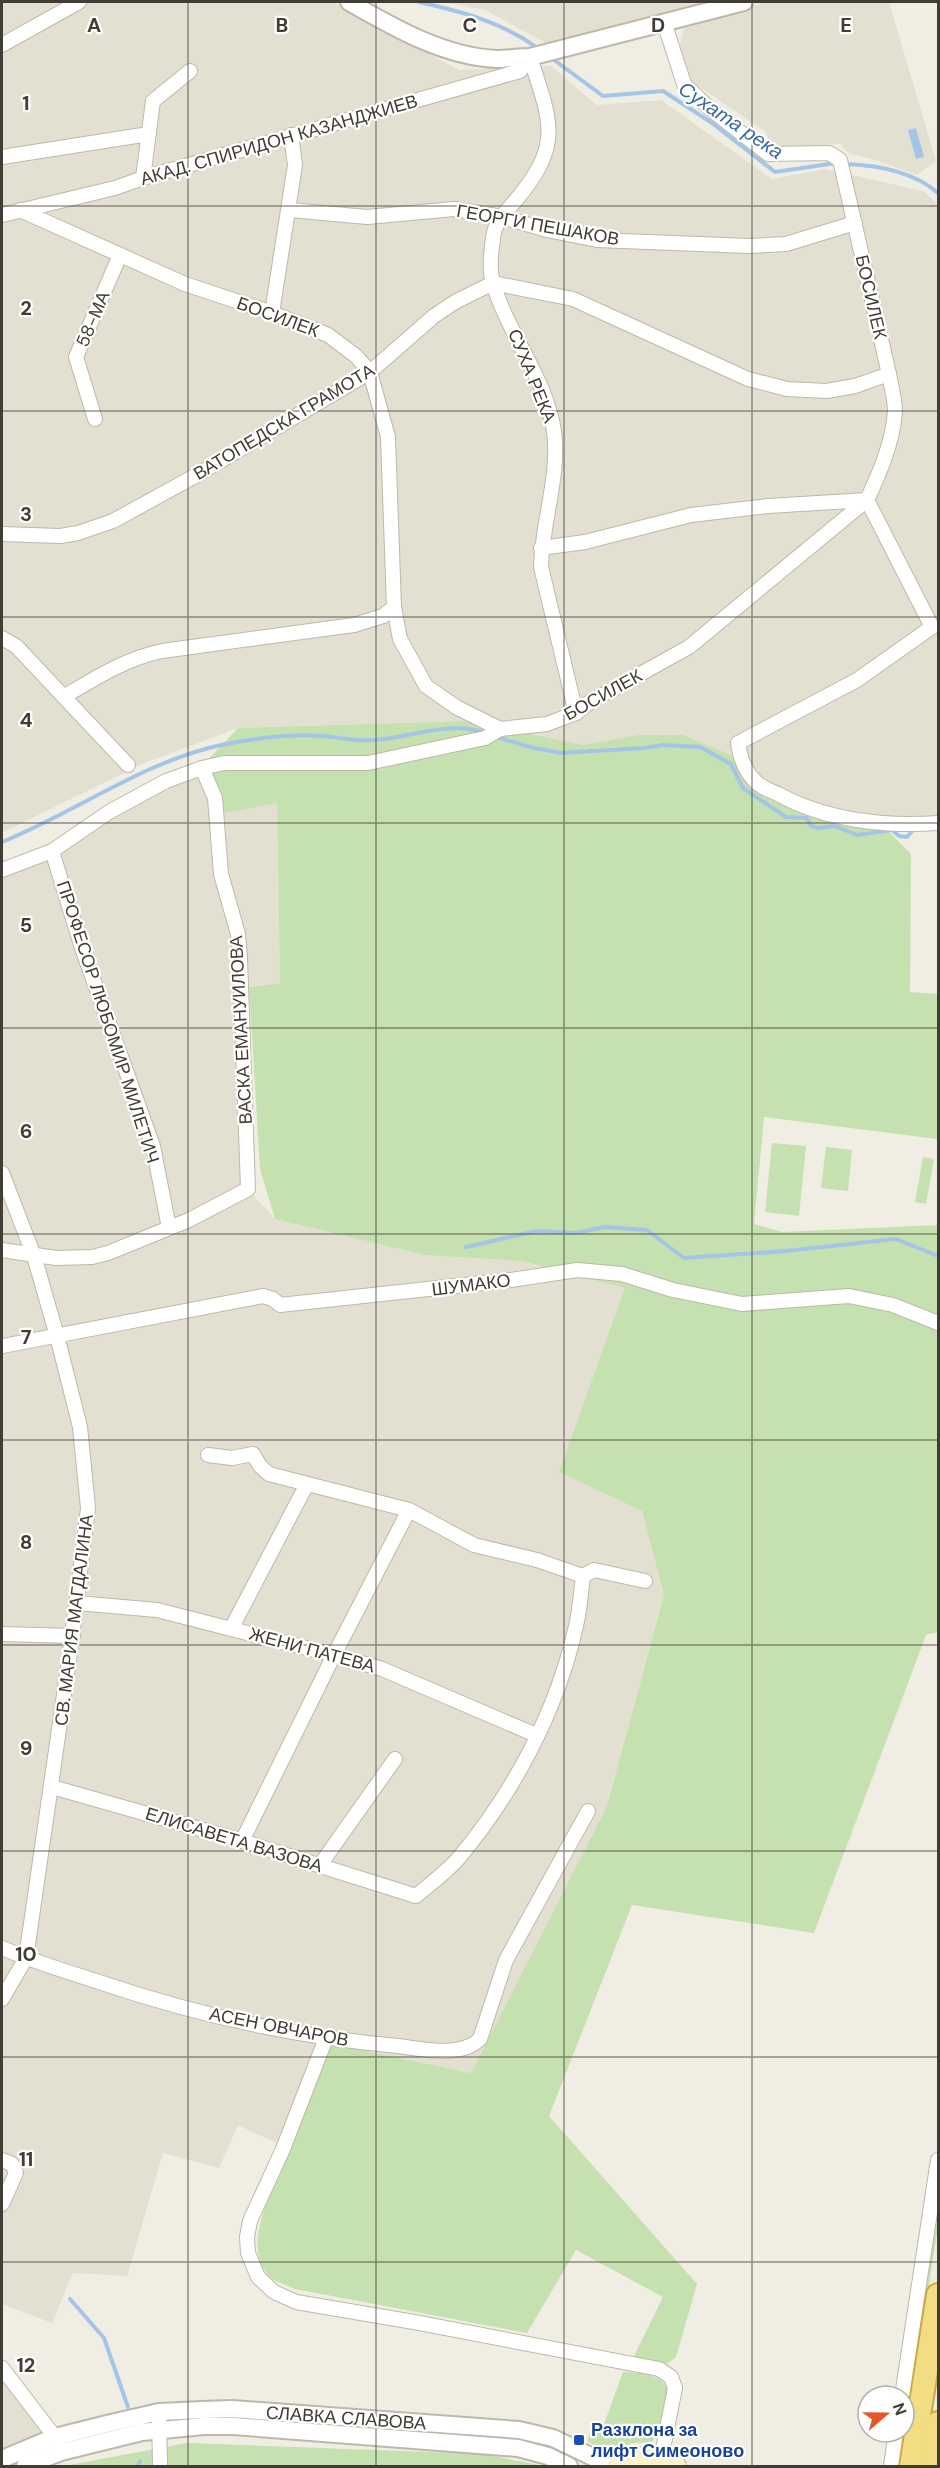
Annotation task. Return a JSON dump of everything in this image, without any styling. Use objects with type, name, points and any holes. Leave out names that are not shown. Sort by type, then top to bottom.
[{"type":"highway","points":[[911,2466],[939,2295]]},
{"type":"highway","points":[[932,2466],[939,2423]]},
{"type":"main road","points":[[625,2463],[651,2457],[669,2463]]},
{"type":"street","points":[[2,45],[79,2]]},
{"type":"street","points":[[349,2],[388,24],[456,51],[496,59],[530,57],[664,22],[706,7],[744,2]]},
{"type":"street","name":"БОСИЛЕК","points":[[20,210],[185,284],[273,313],[328,335],[356,356],[370,372],[388,437],[394,607],[400,639],[426,686],[456,707],[500,729],[547,724],[576,713],[590,702],[689,647],[867,500],[880,472],[890,439],[895,409],[841,166],[829,153],[768,154],[717,114],[684,84],[664,22]]},
{"type":"street","name":"АКАД. СПИРИДОН КАЗАНДЖИЕВ","points":[[20,210],[115,188],[291,135],[520,71],[530,57]]},
{"type":"street","name":"СУХА РЕКА","points":[[530,57],[549,119],[547,152],[533,180],[502,217],[493,234],[490,261],[493,283],[544,396],[554,431],[554,467],[541,567],[576,713]]},
{"type":"street","points":[[143,178],[153,101],[190,71]]},
{"type":"street","points":[[2,157],[148,134]]},
{"type":"street","points":[[273,313],[295,165],[291,135]]},
{"type":"street","name":"ГЕОРГИ ПЕШАКОВ","points":[[290,210],[367,217],[454,208],[597,240],[749,246],[786,244],[855,223]]},
{"type":"street","points":[[2,215],[20,210]]},
{"type":"street","name":"58-МА","points":[[95,419],[76,357],[120,255]]},
{"type":"street","points":[[493,283],[573,299],[748,380],[787,388],[826,391],[855,386],[889,374]]},
{"type":"street","name":"ВАТОПЕДСКА ГРАМОТА","points":[[2,534],[60,536],[78,533],[113,521],[195,476],[370,372],[434,316],[455,302],[493,283]]},
{"type":"street","points":[[542,548],[585,542],[691,515],[768,506],[867,500],[932,627],[857,680],[738,743],[740,759],[758,784],[792,802],[826,813],[880,823],[908,825],[939,823]]},
{"type":"street","points":[[65,696],[138,656],[354,625],[383,616],[394,607]]},
{"type":"street","points":[[2,638],[16,646],[128,765]]},
{"type":"street","points":[[2,870],[52,851],[109,812],[166,781],[202,768],[224,763],[368,763],[485,738],[500,729]]},
{"type":"street","name":"ВАСКА ЕМАНУИЛОВА","points":[[169,1228],[248,1189],[238,934],[221,874],[215,798],[202,768]]},
{"type":"street","name":"ПРОФЕСОР ЛЮБОМИР МИЛЕТИЧ","points":[[52,851],[82,948],[153,1146],[169,1228]]},
{"type":"street","name":"СВ. МАРИЯ МАГДАЛИНА","points":[[2,1173],[34,1256],[57,1336],[80,1427],[88,1508],[73,1636],[26,1958],[2,1999]]},
{"type":"street","points":[[2,1250],[56,1258],[92,1257],[116,1250],[169,1228]]},
{"type":"street","name":"ШУМАКО","points":[[2,1346],[263,1296],[273,1299],[280,1305],[501,1282],[577,1270],[622,1274],[673,1290],[742,1304],[849,1296],[893,1305],[939,1323]]},
{"type":"street","points":[[208,1455],[232,1458],[254,1454],[260,1466],[269,1474],[410,1510],[474,1545],[537,1560],[583,1576],[594,1570],[645,1581]]},
{"type":"street","points":[[231,1629],[307,1485]]},
{"type":"street","points":[[242,1841],[334,1655],[410,1510]]},
{"type":"street","points":[[536,1735],[554,1697],[576,1625],[583,1576]]},
{"type":"street","name":"ЖЕНИ ПАТЕВА","points":[[77,1603],[158,1610],[334,1655],[382,1669],[536,1735]]},
{"type":"street","points":[[2,1634],[73,1636]]},
{"type":"street","name":"ЕЛИСАВЕТА ВАЗОВА","points":[[52,1787],[242,1841],[416,1896],[455,1862],[499,1804],[536,1735]]},
{"type":"street","points":[[320,1866],[395,1758]]},
{"type":"street","name":"АСЕН ОВЧАРОВ","points":[[2,1948],[148,1999],[281,2031],[436,2050],[472,2047],[480,2039],[506,1960],[588,1811]]},
{"type":"street","points":[[326,2038],[283,2149],[250,2221],[247,2237],[248,2253],[258,2277],[274,2292],[296,2302],[659,2369],[671,2377],[675,2388],[669,2463]]},
{"type":"street","points":[[2,2160],[12,2164],[16,2173],[2,2204]]},
{"type":"street","points":[[904,2384],[939,2160]]},
{"type":"street","points":[[2,2368],[58,2445]]},
{"type":"street","name":"СЛАВКА СЛАВОВА","points":[[2,2459],[58,2445],[159,2412],[232,2409],[519,2430],[553,2438],[605,2463],[625,2463]]},
{"type":"street","points":[[159,2412],[160,2466]]},
{"type":"street","name":"СЛАВКА СЛАВОВА","points":[[25,2466],[58,2445],[159,2430],[233,2426],[498,2446],[533,2451],[569,2466]]},
{"type":"street","points":[[891,2466],[894,2444]]},
{"type":"shaded area","points":[[2,2],[332,2],[459,70],[551,66],[597,105],[661,100],[772,179],[825,169],[923,191],[938,204],[938,823],[826,813],[638,735],[583,745],[492,730],[465,721],[238,728],[142,764],[2,833]]},
{"type":"shaded area","points":[[442,2],[702,3],[548,44],[485,10]]},
{"type":"shaded area","points":[[766,2],[889,2],[936,161],[917,175],[876,160],[850,154],[840,144],[772,148],[766,132],[691,81],[679,50],[685,23]]},
{"type":"shaded area","points":[[199,769],[277,803],[280,983],[242,987],[248,1189],[275,1219],[424,1255],[522,1261],[626,1288],[560,1472],[642,1511],[664,1595],[607,1806],[471,2073],[332,2044],[289,2149],[238,2125],[219,2168],[163,2153],[127,2276],[73,2273],[52,2323],[2,2304],[2,864],[49,848],[144,784]]},
{"type":"shaded area","points":[[2,2368],[55,2437],[2,2459]]},
{"type":"green space","points":[[465,721],[583,745],[638,735],[683,735],[740,759],[758,784],[792,803],[880,823],[911,854],[910,992],[938,994],[937,1139],[764,1117],[754,1224],[782,1232],[938,1225],[938,1632],[926,1635],[814,1933],[632,1905],[549,2116],[697,2284],[676,2357],[665,2365],[633,2358],[663,2297],[576,2250],[527,2333],[295,2289],[269,2276],[263,2268],[258,2251],[258,2233],[265,2207],[332,2044],[471,2073],[607,1806],[664,1595],[642,1511],[559,1472],[625,1288],[522,1261],[424,1255],[275,1219],[260,1169],[249,987],[280,983],[277,803],[225,813],[199,769],[238,728]]},
{"type":"green space","points":[[772,1143],[806,1146],[799,1216],[765,1212]]},
{"type":"green space","points":[[826,1147],[852,1150],[848,1191],[821,1188]]},
{"type":"green space","points":[[923,1157],[934,1159],[926,1204],[915,1202]]},
{"type":"green space","points":[[938,2196],[938,2227],[914,2384],[909,2384]]},
{"type":"green space","points":[[623,2372],[654,2377],[668,2389],[659,2433],[651,2443],[632,2443],[611,2452],[603,2452],[588,2441],[591,2426],[603,2427]]},
{"type":"green space","points":[[187,2443],[483,2454],[544,2466],[64,2466]]},
{"type":"green space","points":[[899,2444],[904,2444],[901,2466],[896,2466]]},
{"type":"water","points":[[916,128],[924,157],[916,159],[908,130]]},
{"type":"waterway","name":"Сухата река","points":[[419,2],[467,14],[496,25],[539,49]]},
{"type":"waterway","name":"Сухата река","points":[[550,57],[603,96],[663,91],[712,123],[775,172],[836,163]]},
{"type":"waterway","name":"Сухата река","points":[[844,164],[869,166],[906,174],[938,193]]},
{"type":"waterway","points":[[2,842],[139,774],[167,762],[226,744],[299,735],[375,740],[431,730],[459,728],[486,733]]},
{"type":"waterway","points":[[496,737],[561,753],[663,745],[700,747],[731,764],[743,788],[786,817],[807,818],[810,825],[817,828],[835,826],[857,835],[892,830],[899,836],[907,837],[914,829]]},
{"type":"waterway","points":[[466,1247],[537,1231],[576,1233],[605,1227],[647,1230],[684,1258],[786,1251],[896,1239],[938,1256]]},
{"type":"waterway","points":[[70,2299],[104,2338],[128,2407]]},
{"type":"waterway","points":[[138,2466],[140,2461]]},
{"type":"place","name":"Разклона за лифт Симеоново","points":[[579,2440]]}]
